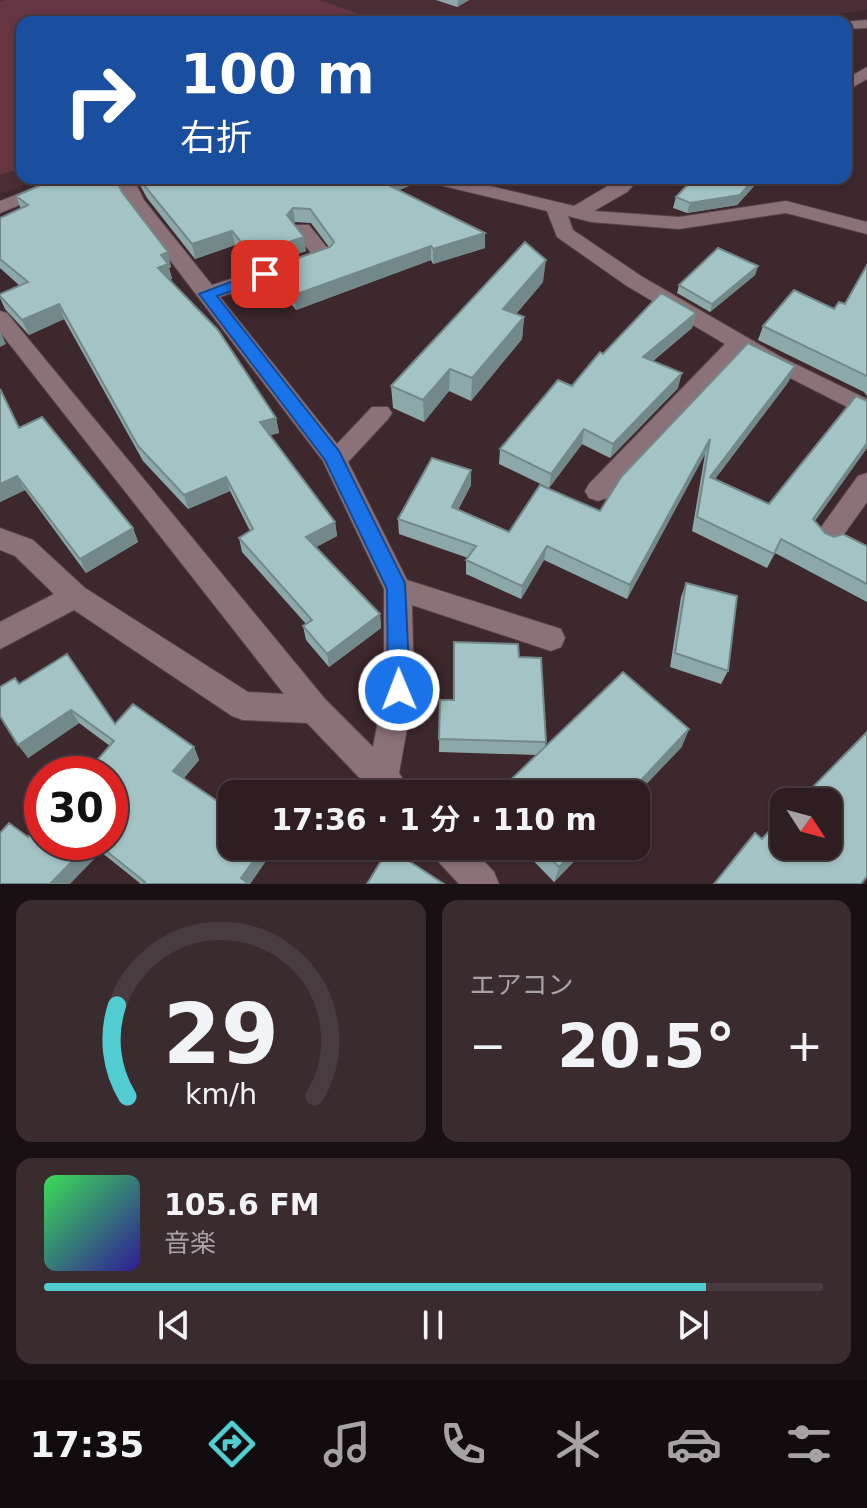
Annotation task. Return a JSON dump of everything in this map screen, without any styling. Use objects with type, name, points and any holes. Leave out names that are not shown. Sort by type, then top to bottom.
[{"type":"street","points":[[0,207],[61,184]]},
{"type":"street","points":[[127,184],[135,201],[335,461],[398,589],[399,690],[391,780]]},
{"type":"street","points":[[458,184],[566,210],[679,223],[786,207],[867,228]]},
{"type":"street","points":[[566,210],[625,184]]},
{"type":"street","points":[[566,210],[564,233],[634,281],[739,342],[867,409]]},
{"type":"street","points":[[207,294],[323,255],[302,229]]},
{"type":"street","points":[[0,318],[314,709],[384,780]]},
{"type":"street","points":[[598,491],[739,342]]},
{"type":"street","points":[[335,461],[380,413]]},
{"type":"street","points":[[828,537],[867,483]]},
{"type":"street","points":[[0,539],[24,548],[75,596],[243,706],[314,709]]},
{"type":"street","points":[[398,589],[551,638]]},
{"type":"street","points":[[0,636],[75,596]]},
{"type":"street","points":[[460,860],[482,884]]},
{"type":"shaded area","points":[[0,0],[867,0],[867,10],[825,16],[16,16],[16,184],[29,184],[0,194]]},
{"type":"shaded area","points":[[320,0],[364,16],[16,16],[16,170],[0,175],[0,2]]},
{"type":"building","points":[[43,184],[118,184],[168,252],[161,255],[168,264],[158,268],[218,330],[276,418],[260,422],[335,522],[306,537],[380,614],[327,654],[303,626],[312,620],[239,538],[253,529],[226,477],[184,495],[138,446],[59,304],[22,320],[0,296],[28,282],[0,259],[0,218],[28,205],[16,196]]},
{"type":"building","points":[[143,184],[386,184],[485,233],[433,249],[431,246],[294,295],[286,286],[278,289],[263,270],[330,247],[334,242],[310,209],[293,208],[287,215],[304,237],[251,254],[232,231],[192,244]]},
{"type":"building","points":[[688,184],[750,184],[740,195],[690,203],[676,197]]},
{"type":"building","points":[[525,242],[546,260],[503,309],[524,317],[472,378],[450,369],[423,400],[391,386]]},
{"type":"building","points":[[718,248],[758,266],[712,304],[679,285]]},
{"type":"building","points":[[867,265],[867,376],[763,326],[794,290],[834,309],[839,302],[845,304]]},
{"type":"building","points":[[661,293],[696,313],[643,357],[682,373],[613,444],[584,429],[551,474],[500,449],[558,380],[572,386],[600,352],[603,354]]},
{"type":"building","points":[[748,343],[795,366],[710,477],[769,504],[856,396],[867,401],[867,443],[813,519],[825,533],[834,537],[843,534],[867,546],[867,584],[781,539],[774,554],[697,517],[710,439],[630,585],[547,546],[522,586],[466,560],[476,546],[398,519],[432,458],[471,470],[452,507],[509,532],[540,485],[600,511],[621,477]]},
{"type":"building","points":[[0,389],[19,428],[42,417],[133,528],[80,559],[17,476],[0,484]]},
{"type":"building","points":[[686,583],[737,596],[728,671],[675,653]]},
{"type":"building","points":[[454,642],[518,644],[519,657],[541,658],[546,742],[439,739],[440,700],[454,700]]},
{"type":"building","points":[[67,654],[115,724],[133,704],[194,747],[173,771],[218,802],[218,860],[254,860],[241,878],[249,884],[143,884],[145,882],[118,860],[128,860],[128,756],[101,756],[114,741],[71,710],[18,745],[0,716],[0,687],[15,678],[19,684]]},
{"type":"building","points":[[623,672],[689,729],[641,780],[511,780]]},
{"type":"building","points":[[867,732],[867,876],[861,884],[714,884],[755,833],[762,839],[770,830],[770,860],[842,860],[842,788],[812,788]]},
{"type":"building","points":[[9,823],[24,834],[24,860],[73,860],[50,884],[0,884],[0,833]]},
{"type":"building","points":[[382,860],[407,860],[444,884],[367,884]]},
{"type":"building","points":[[552,860],[566,860],[559,867]]},
{"type":"route","points":[[265,274],[207,294],[333,456],[398,589],[399,690]]}]
